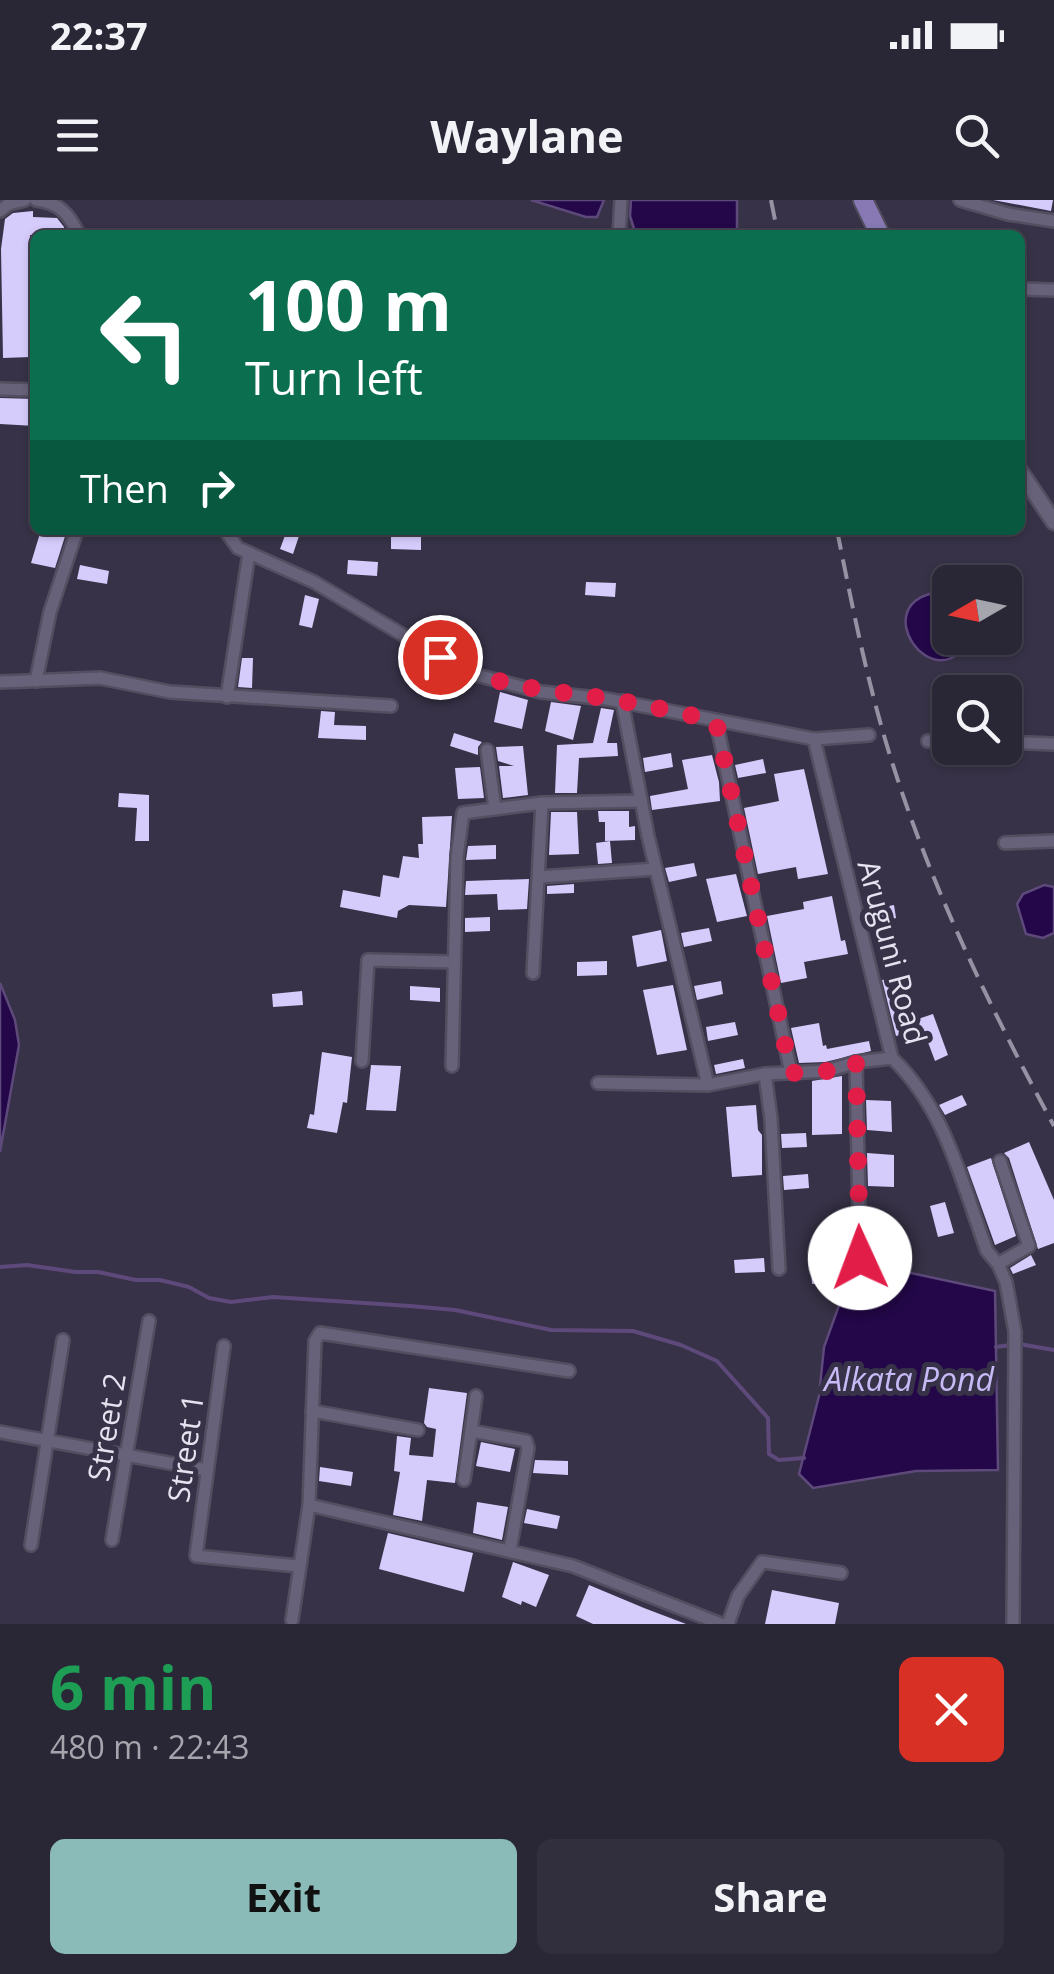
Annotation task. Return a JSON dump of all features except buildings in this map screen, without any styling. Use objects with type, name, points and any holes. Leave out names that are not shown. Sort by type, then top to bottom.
[{"type":"main road","points":[[862,200],[877,230]]},
{"type":"street","points":[[0,211],[25,200]]},
{"type":"street","points":[[40,200],[55,202],[77,230]]},
{"type":"street","points":[[619,230],[621,200]]},
{"type":"street","points":[[960,200],[1008,214],[1054,221]]},
{"type":"street","points":[[1025,288],[1054,290]]},
{"type":"street","points":[[0,389],[30,390]]},
{"type":"street","points":[[1025,476],[1048,500],[1054,522]]},
{"type":"street","points":[[36,681],[50,612],[75,535]]},
{"type":"street","points":[[229,535],[238,548],[314,582],[465,672],[541,692],[622,701],[814,738],[869,735]]},
{"type":"street","points":[[227,696],[249,554]]},
{"type":"street","points":[[0,682],[100,678],[170,692],[390,706]]},
{"type":"street","points":[[622,701],[656,869],[708,1086]]},
{"type":"street","points":[[716,721],[791,1073]]},
{"type":"street","name":"Aruguni Road","points":[[814,738],[892,1058],[922,1092],[942,1125],[987,1251],[1006,1282],[1015,1332],[1012,1624]]},
{"type":"street","points":[[1022,743],[1054,744]]},
{"type":"street","points":[[487,750],[494,809]]},
{"type":"street","points":[[452,1066],[457,856],[463,813],[542,803],[641,801]]},
{"type":"street","points":[[532,973],[542,803]]},
{"type":"street","points":[[1005,843],[1054,840]]},
{"type":"street","points":[[538,878],[656,869]]},
{"type":"street","points":[[362,1061],[368,960],[454,962]]},
{"type":"street","points":[[598,1083],[708,1086],[765,1074],[827,1071],[856,1062],[892,1058]]},
{"type":"street","points":[[856,1062],[860,1258]]},
{"type":"street","points":[[765,1074],[780,1269]]},
{"type":"street","points":[[998,1264],[1029,1246],[1000,1162]]},
{"type":"street","name":"Street 2","points":[[112,1540],[149,1321]]},
{"type":"street","points":[[292,1620],[309,1505],[315,1341],[320,1333],[569,1370]]},
{"type":"street","points":[[31,1545],[63,1340]]},
{"type":"street","name":"Street 1","points":[[224,1346],[196,1556],[298,1566]]},
{"type":"street","points":[[464,1480],[476,1396]]},
{"type":"street","points":[[312,1411],[418,1430]]},
{"type":"street","points":[[0,1432],[207,1470]]},
{"type":"street","points":[[471,1432],[526,1441],[510,1550]]},
{"type":"street","points":[[309,1505],[573,1566],[724,1624],[762,1562],[841,1572]]},
{"type":"water","points":[[531,200],[604,200],[597,217],[586,217]]},
{"type":"water","points":[[631,200],[737,200],[737,230],[634,230]]},
{"type":"water","points":[[932,595],[932,655],[955,656],[940,660],[925,655],[913,643],[906,628],[907,612],[918,599]]},
{"type":"water","points":[[1044,885],[1054,887],[1054,933],[1043,938],[1026,934],[1017,904],[1023,894]]},
{"type":"water","points":[[0,983],[15,1020],[19,1045],[0,1152]]},
{"type":"water","name":"Alkata Pond","points":[[855,1261],[995,1291],[998,1470],[916,1471],[813,1488],[799,1474],[819,1396],[824,1347]]},
{"type":"waterway","points":[[0,1267],[27,1265],[160,1280],[231,1302],[273,1297],[410,1306],[455,1310],[551,1330],[633,1331],[717,1361],[768,1418],[769,1454],[779,1460],[804,1458]]},
{"type":"waterway","points":[[996,1347],[1019,1344],[1054,1350]]},
{"type":"railway","points":[[771,200],[777,230]]},
{"type":"railway","points":[[838,535],[878,713],[901,790],[938,889],[1054,1126]]},
{"type":"route","points":[[440,657],[465,672],[541,692],[644,705],[716,721],[791,1073],[827,1071],[856,1062],[860,1258]]}]
